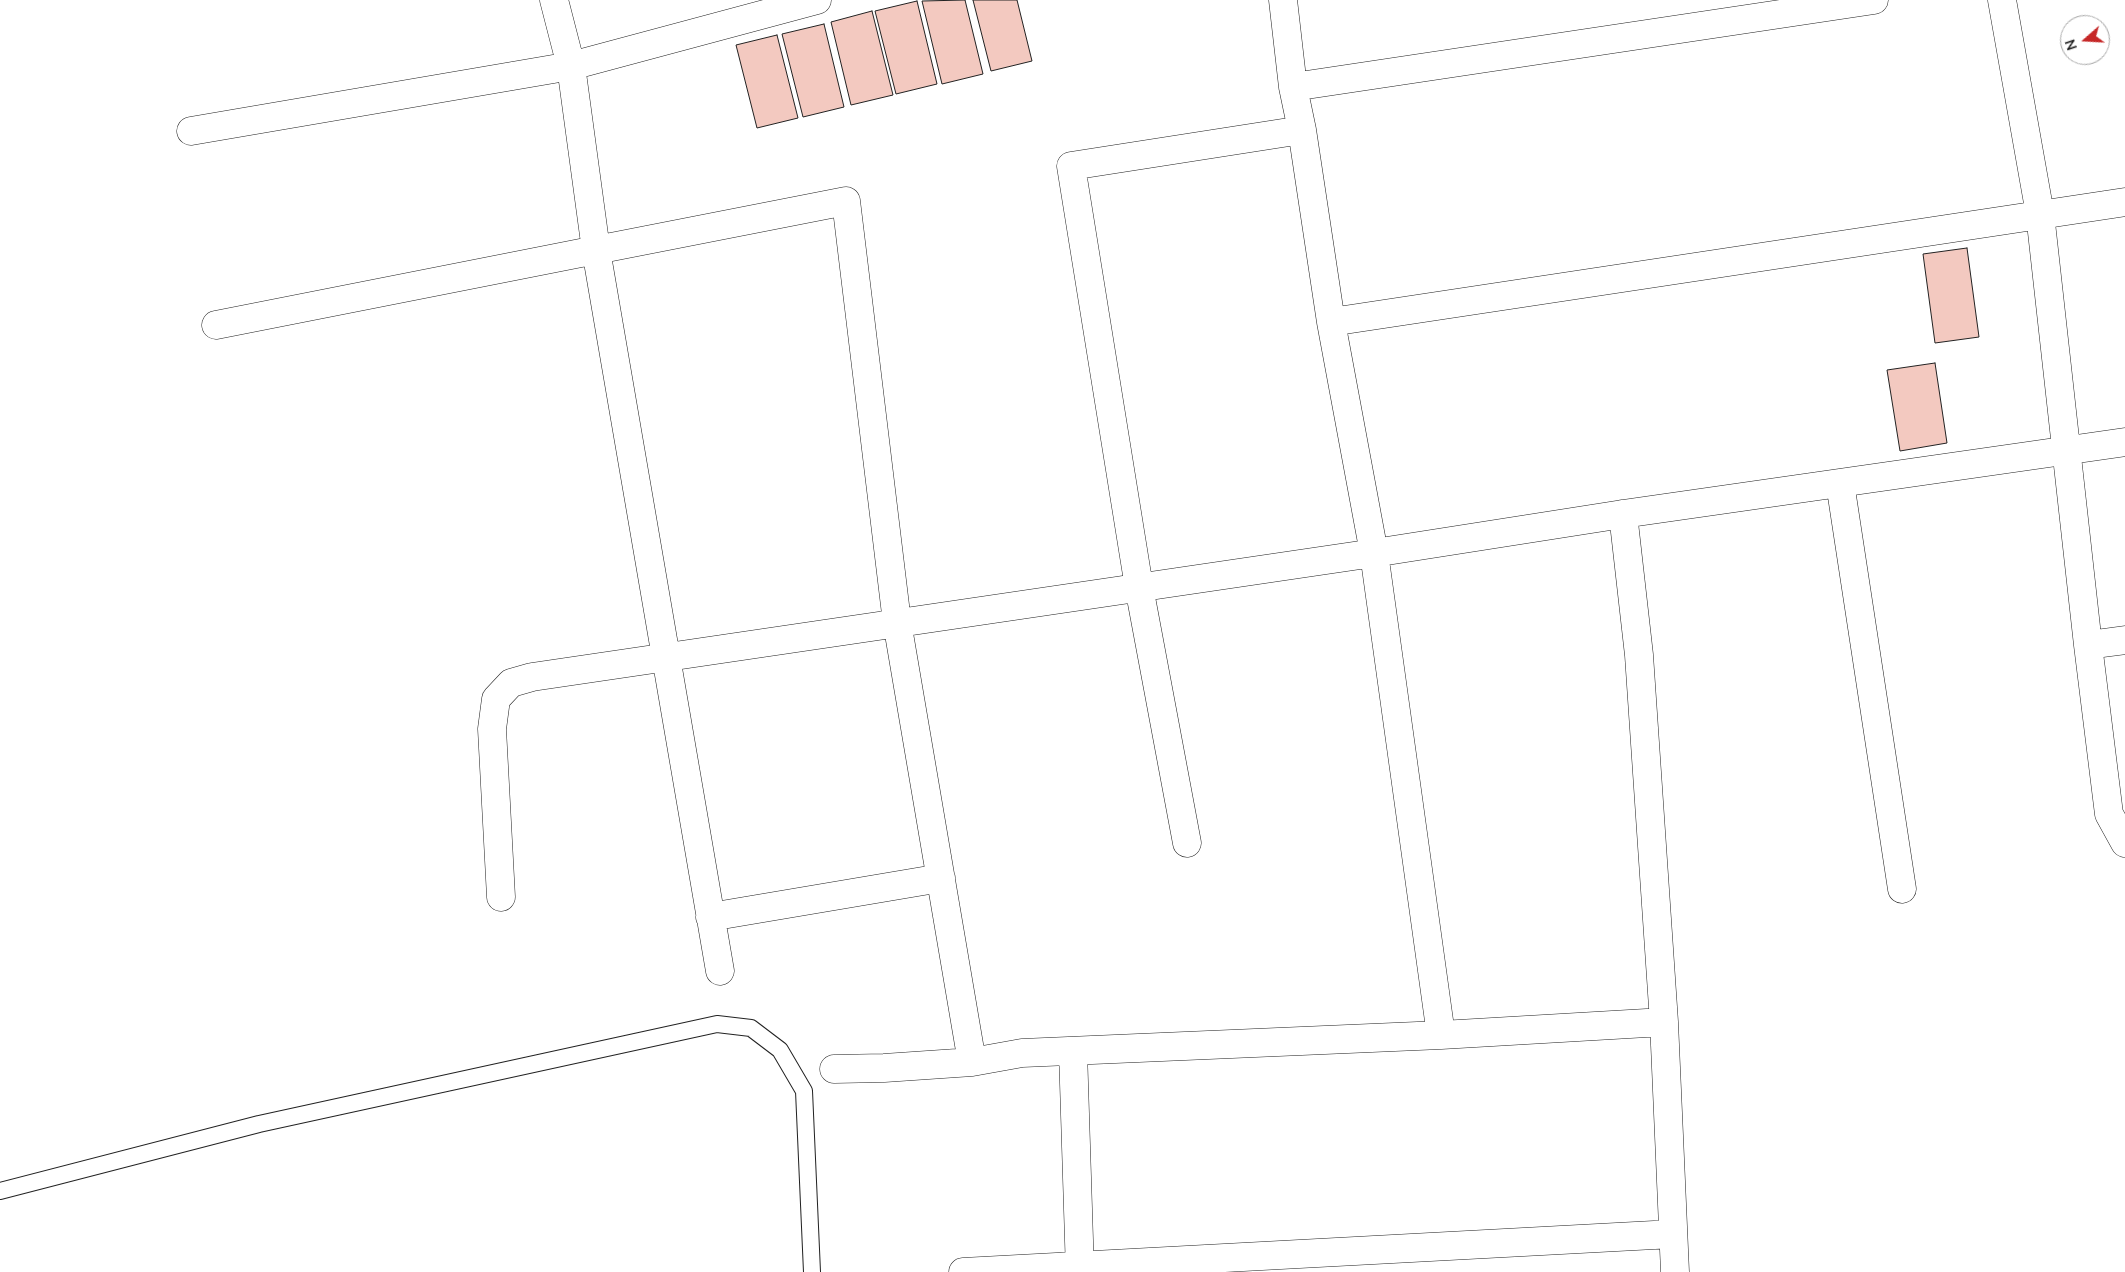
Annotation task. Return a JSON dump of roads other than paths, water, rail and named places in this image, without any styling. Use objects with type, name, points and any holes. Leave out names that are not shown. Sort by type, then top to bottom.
[{"type":"street","points":[[554,0],[571,66],[596,250],[720,971]]},
{"type":"street","points":[[191,132],[571,66],[817,0]]},
{"type":"street","points":[[1283,0],[1293,87],[1302,130],[1331,322],[1374,552],[1441,1035]]},
{"type":"street","points":[[1293,87],[1874,0]]},
{"type":"street","points":[[2002,0],[2040,214],[2088,645],[2109,814],[2125,843]]},
{"type":"street","points":[[1187,843],[1139,587],[1071,166],[1302,130]]},
{"type":"street","points":[[216,325],[846,201],[897,622],[972,1062]]},
{"type":"street","points":[[1331,322],[2125,202]]},
{"type":"street","points":[[501,897],[492,728],[496,699],[511,683],[532,676],[1623,514],[2125,442]]},
{"type":"street","points":[[1840,483],[1902,889]]},
{"type":"street","points":[[1623,514],[1639,655],[1664,1022],[1675,1272]]},
{"type":"street","points":[[2088,645],[2125,640]]},
{"type":"street","points":[[710,916],[941,878]]},
{"type":"street","points":[[834,1069],[884,1068],[972,1062],[1022,1053],[1441,1035],[1664,1022]]},
{"type":"street","points":[[1073,1051],[1080,1269]]},
{"type":"street","points":[[963,1272],[1080,1269],[1673,1234]]},
{"type":"lane","points":[[0,1191],[260,1124],[717,1024],[751,1028],[780,1050],[804,1091],[812,1272]]}]
